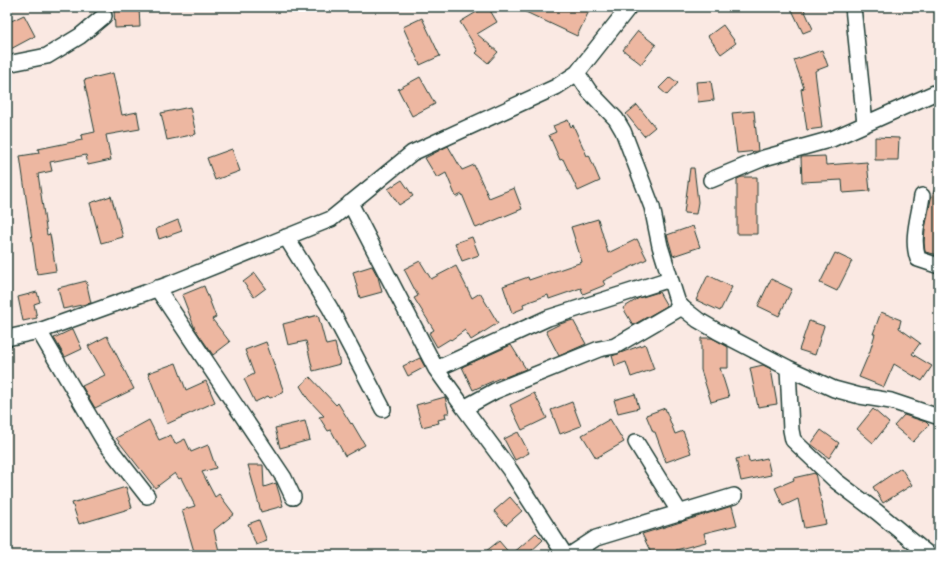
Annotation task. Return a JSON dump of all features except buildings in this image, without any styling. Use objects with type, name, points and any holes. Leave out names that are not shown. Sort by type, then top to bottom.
[{"type":"street","points":[[7,338],[39,331],[157,288],[331,219],[412,153],[549,90],[577,72],[629,7]]},
{"type":"street","points":[[853,7],[865,124]]},
{"type":"street","points":[[7,64],[47,56],[80,36],[104,16]]},
{"type":"street","points":[[577,72],[590,91],[616,119],[623,131],[652,207],[660,246],[678,303],[682,307],[698,320],[717,331],[788,368],[834,389],[860,396],[891,401],[939,417]]},
{"type":"street","points":[[711,180],[764,158],[832,139],[939,91]]},
{"type":"street","points":[[922,196],[914,249],[918,259],[939,266]]},
{"type":"street","points":[[350,203],[436,369],[510,470],[565,555]]},
{"type":"street","points":[[286,237],[330,308],[344,338],[384,409]]},
{"type":"street","points":[[436,369],[548,318],[670,278]]},
{"type":"street","points":[[157,288],[284,478],[293,497]]},
{"type":"street","points":[[464,408],[495,391],[599,349],[615,346],[682,307]]},
{"type":"street","points":[[39,331],[104,441],[147,496]]},
{"type":"street","points":[[788,368],[791,430],[793,440],[836,481],[877,512],[929,555]]},
{"type":"street","points":[[636,442],[680,513]]},
{"type":"street","points":[[570,555],[596,538],[734,496]]}]
